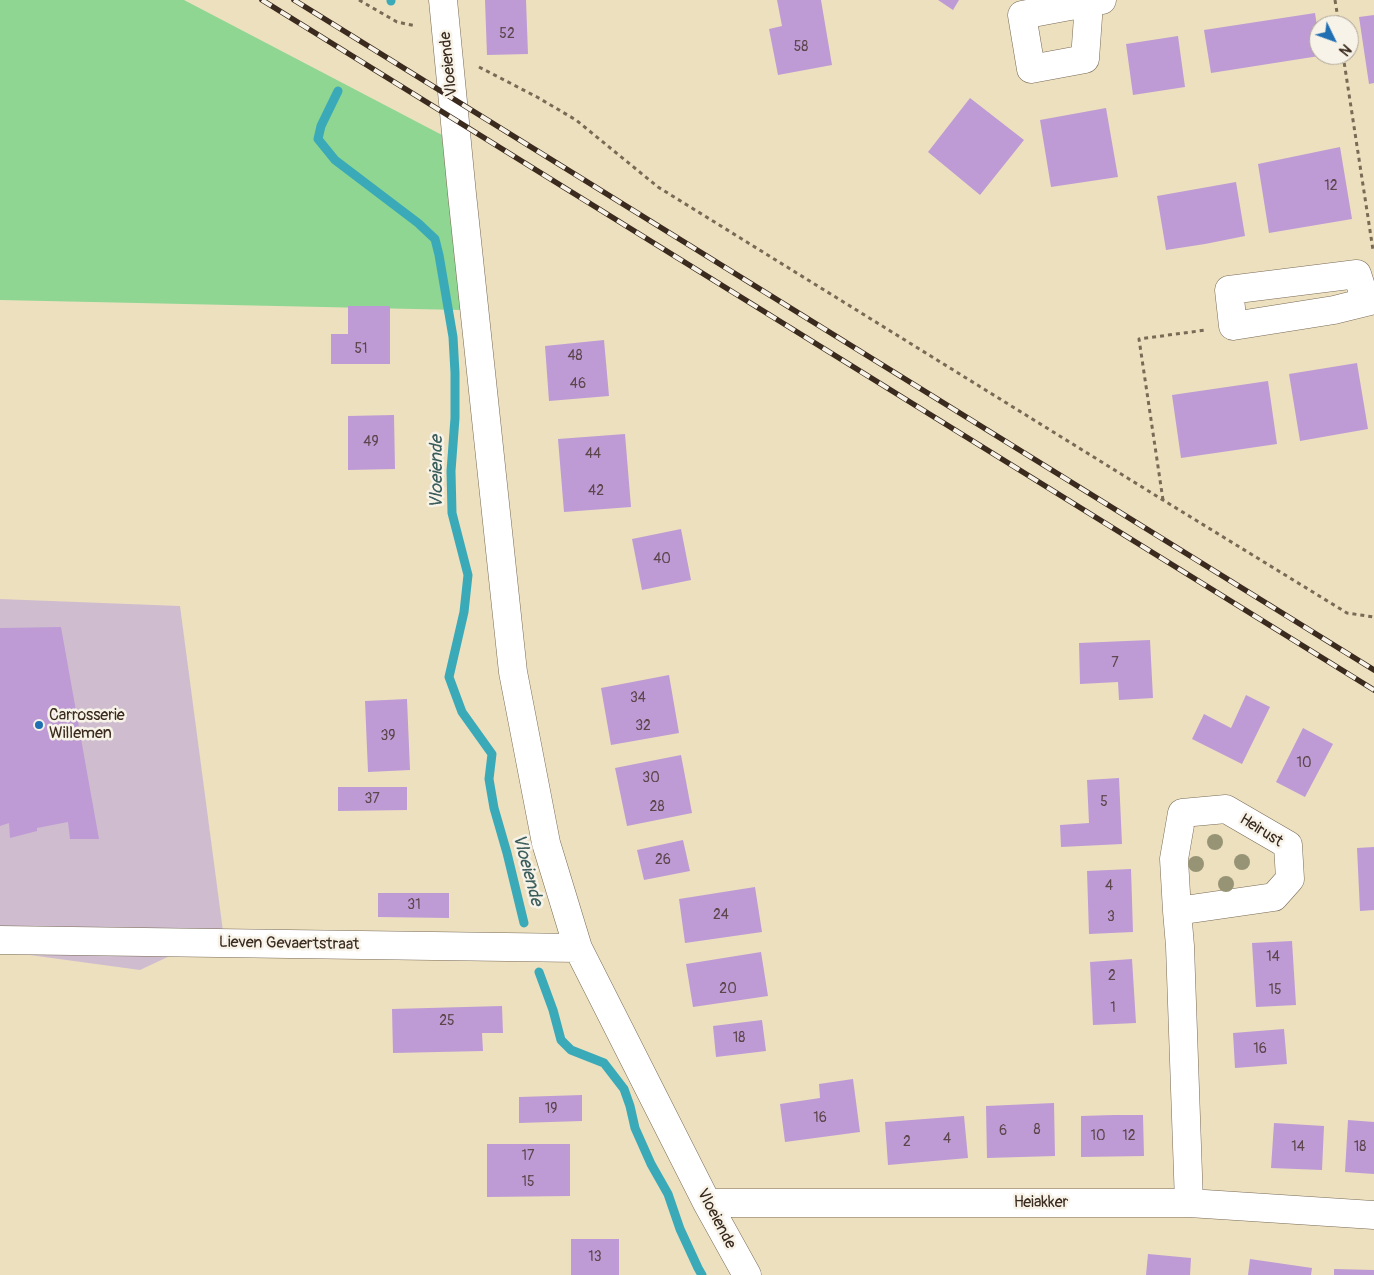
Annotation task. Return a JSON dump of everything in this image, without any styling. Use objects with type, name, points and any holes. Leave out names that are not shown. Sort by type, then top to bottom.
[{"type":"street","name":"Vloeiende","points":[[443,0],[513,672],[546,843],[578,948],[707,1203],[747,1275]]},
{"type":"street","points":[[1357,274],[1370,301],[1334,310],[1233,326],[1229,290],[1357,274]]},
{"type":"street","name":"Heirust","points":[[1178,911],[1274,897],[1290,878],[1288,845],[1226,809],[1182,813],[1174,859],[1180,946],[1189,1203]]},
{"type":"street","name":"Lieven Gevaertstraat","points":[[0,940],[578,948]]},
{"type":"street","name":"Heiakker","points":[[707,1203],[1189,1203],[1374,1215]]},
{"type":"path","points":[[359,0],[397,22],[429,28],[448,48],[474,65],[537,97],[576,120],[658,187],[1347,613],[1374,617]]},
{"type":"path","points":[[1335,0],[1337,15]]},
{"type":"path","points":[[1345,65],[1374,254]]},
{"type":"path","points":[[1163,500],[1139,339],[1233,326]]},
{"type":"shaded area","points":[[0,599],[180,606],[223,931],[140,970],[0,951]]},
{"type":"green space","points":[[0,0],[184,0],[442,135],[461,310],[0,300]]},
{"type":"building","points":[[485,0],[526,0],[528,54],[487,55]]},
{"type":"building","points":[[777,0],[821,0],[832,65],[778,75],[769,29],[782,26]]},
{"type":"building","points":[[938,0],[959,0],[953,10]]},
{"type":"building","points":[[1315,13],[1315,15],[1309,15],[1309,58],[1211,73],[1204,30]]},
{"type":"building","points":[[1374,15],[1374,83],[1369,84],[1359,17]]},
{"type":"building","points":[[1178,36],[1185,87],[1133,95],[1126,44]]},
{"type":"building","points":[[970,98],[1024,140],[980,195],[928,152]]},
{"type":"building","points":[[1106,108],[1118,177],[1051,187],[1040,120]]},
{"type":"building","points":[[1340,147],[1352,219],[1269,233],[1258,164]]},
{"type":"building","points":[[1236,182],[1245,236],[1166,250],[1157,196]]},
{"type":"building","points":[[348,306],[390,306],[390,364],[331,364],[331,334],[348,334]]},
{"type":"building","points":[[604,340],[609,396],[549,401],[545,346]]},
{"type":"building","points":[[1357,363],[1368,429],[1300,441],[1289,374]]},
{"type":"building","points":[[1268,381],[1277,444],[1181,458],[1172,395]]},
{"type":"building","points":[[394,415],[395,469],[348,470],[348,416]]},
{"type":"building","points":[[625,434],[631,507],[564,512],[558,439]]},
{"type":"building","points":[[681,529],[691,580],[642,590],[632,539]]},
{"type":"building","name":"Carrosserie Willemen","points":[[61,627],[99,839],[70,839],[68,822],[37,828],[37,831],[10,838],[9,823],[0,826],[0,628]]},
{"type":"building","points":[[1150,640],[1153,698],[1119,700],[1118,682],[1080,684],[1079,643]]},
{"type":"building","points":[[669,675],[679,733],[611,745],[601,688]]},
{"type":"building","points":[[1246,695],[1270,707],[1242,764],[1192,739],[1204,714],[1231,728]]},
{"type":"building","points":[[407,699],[410,770],[368,772],[365,701]]},
{"type":"building","points":[[1303,728],[1333,744],[1305,797],[1276,782]]},
{"type":"building","points":[[681,755],[692,813],[627,826],[615,768]]},
{"type":"building","points":[[1119,778],[1122,844],[1061,847],[1060,825],[1089,823],[1087,780]]},
{"type":"building","points":[[338,787],[407,787],[407,810],[338,811]]},
{"type":"building","points":[[683,840],[690,871],[644,880],[637,850]]},
{"type":"building","points":[[1374,847],[1374,910],[1360,911],[1357,848]]},
{"type":"building","points":[[1131,869],[1133,932],[1089,934],[1087,871]]},
{"type":"building","points":[[755,887],[762,932],[685,943],[679,899]]},
{"type":"building","points":[[378,893],[449,893],[449,918],[378,917]]},
{"type":"building","points":[[1292,941],[1296,1005],[1256,1007],[1252,943]]},
{"type":"building","points":[[761,952],[768,996],[693,1007],[686,964]]},
{"type":"building","points":[[1132,959],[1136,1023],[1093,1025],[1090,962]]},
{"type":"building","points":[[502,1006],[503,1033],[482,1033],[483,1051],[393,1053],[392,1009]]},
{"type":"building","points":[[762,1020],[766,1051],[716,1057],[713,1026]]},
{"type":"building","points":[[1284,1029],[1287,1064],[1235,1068],[1233,1033]]},
{"type":"building","points":[[853,1079],[860,1132],[785,1142],[780,1104],[820,1098],[819,1084]]},
{"type":"building","points":[[582,1095],[582,1121],[519,1123],[519,1097]]},
{"type":"building","points":[[1054,1103],[1055,1156],[987,1158],[986,1106]]},
{"type":"building","points":[[1143,1115],[1144,1156],[1081,1157],[1081,1116]]},
{"type":"building","points":[[964,1116],[968,1158],[888,1165],[885,1122]]},
{"type":"building","points":[[1348,1120],[1374,1122],[1374,1174],[1345,1172]]},
{"type":"building","points":[[1274,1123],[1324,1126],[1322,1170],[1271,1168]]},
{"type":"building","points":[[487,1144],[570,1144],[570,1196],[487,1197]]},
{"type":"building","points":[[571,1239],[619,1239],[619,1275],[571,1275]]},
{"type":"building","points":[[1148,1254],[1191,1258],[1190,1275],[1146,1275]]},
{"type":"building","points":[[1250,1259],[1312,1268],[1311,1275],[1248,1275]]},
{"type":"building","points":[[1334,1269],[1374,1270],[1374,1275],[1334,1275]]},
{"type":"waterway","name":"Vloeiende","points":[[338,91],[321,126],[318,139],[335,160],[418,223],[435,239],[439,255],[453,337],[455,373],[455,418],[451,471],[452,513],[468,575],[464,612],[449,677],[462,712],[492,754],[489,779],[494,808],[524,923]]},
{"type":"waterway","name":"Vloeiende","points":[[539,972],[553,1010],[561,1040],[571,1050],[604,1063],[624,1089],[635,1128],[651,1164],[668,1194],[680,1229],[702,1275]]},
{"type":"railway","points":[[262,0],[1374,690]]},
{"type":"railway","points":[[294,0],[1374,670]]},
{"type":"place","name":"Carrosserie Willemen","points":[[39,725]]}]
